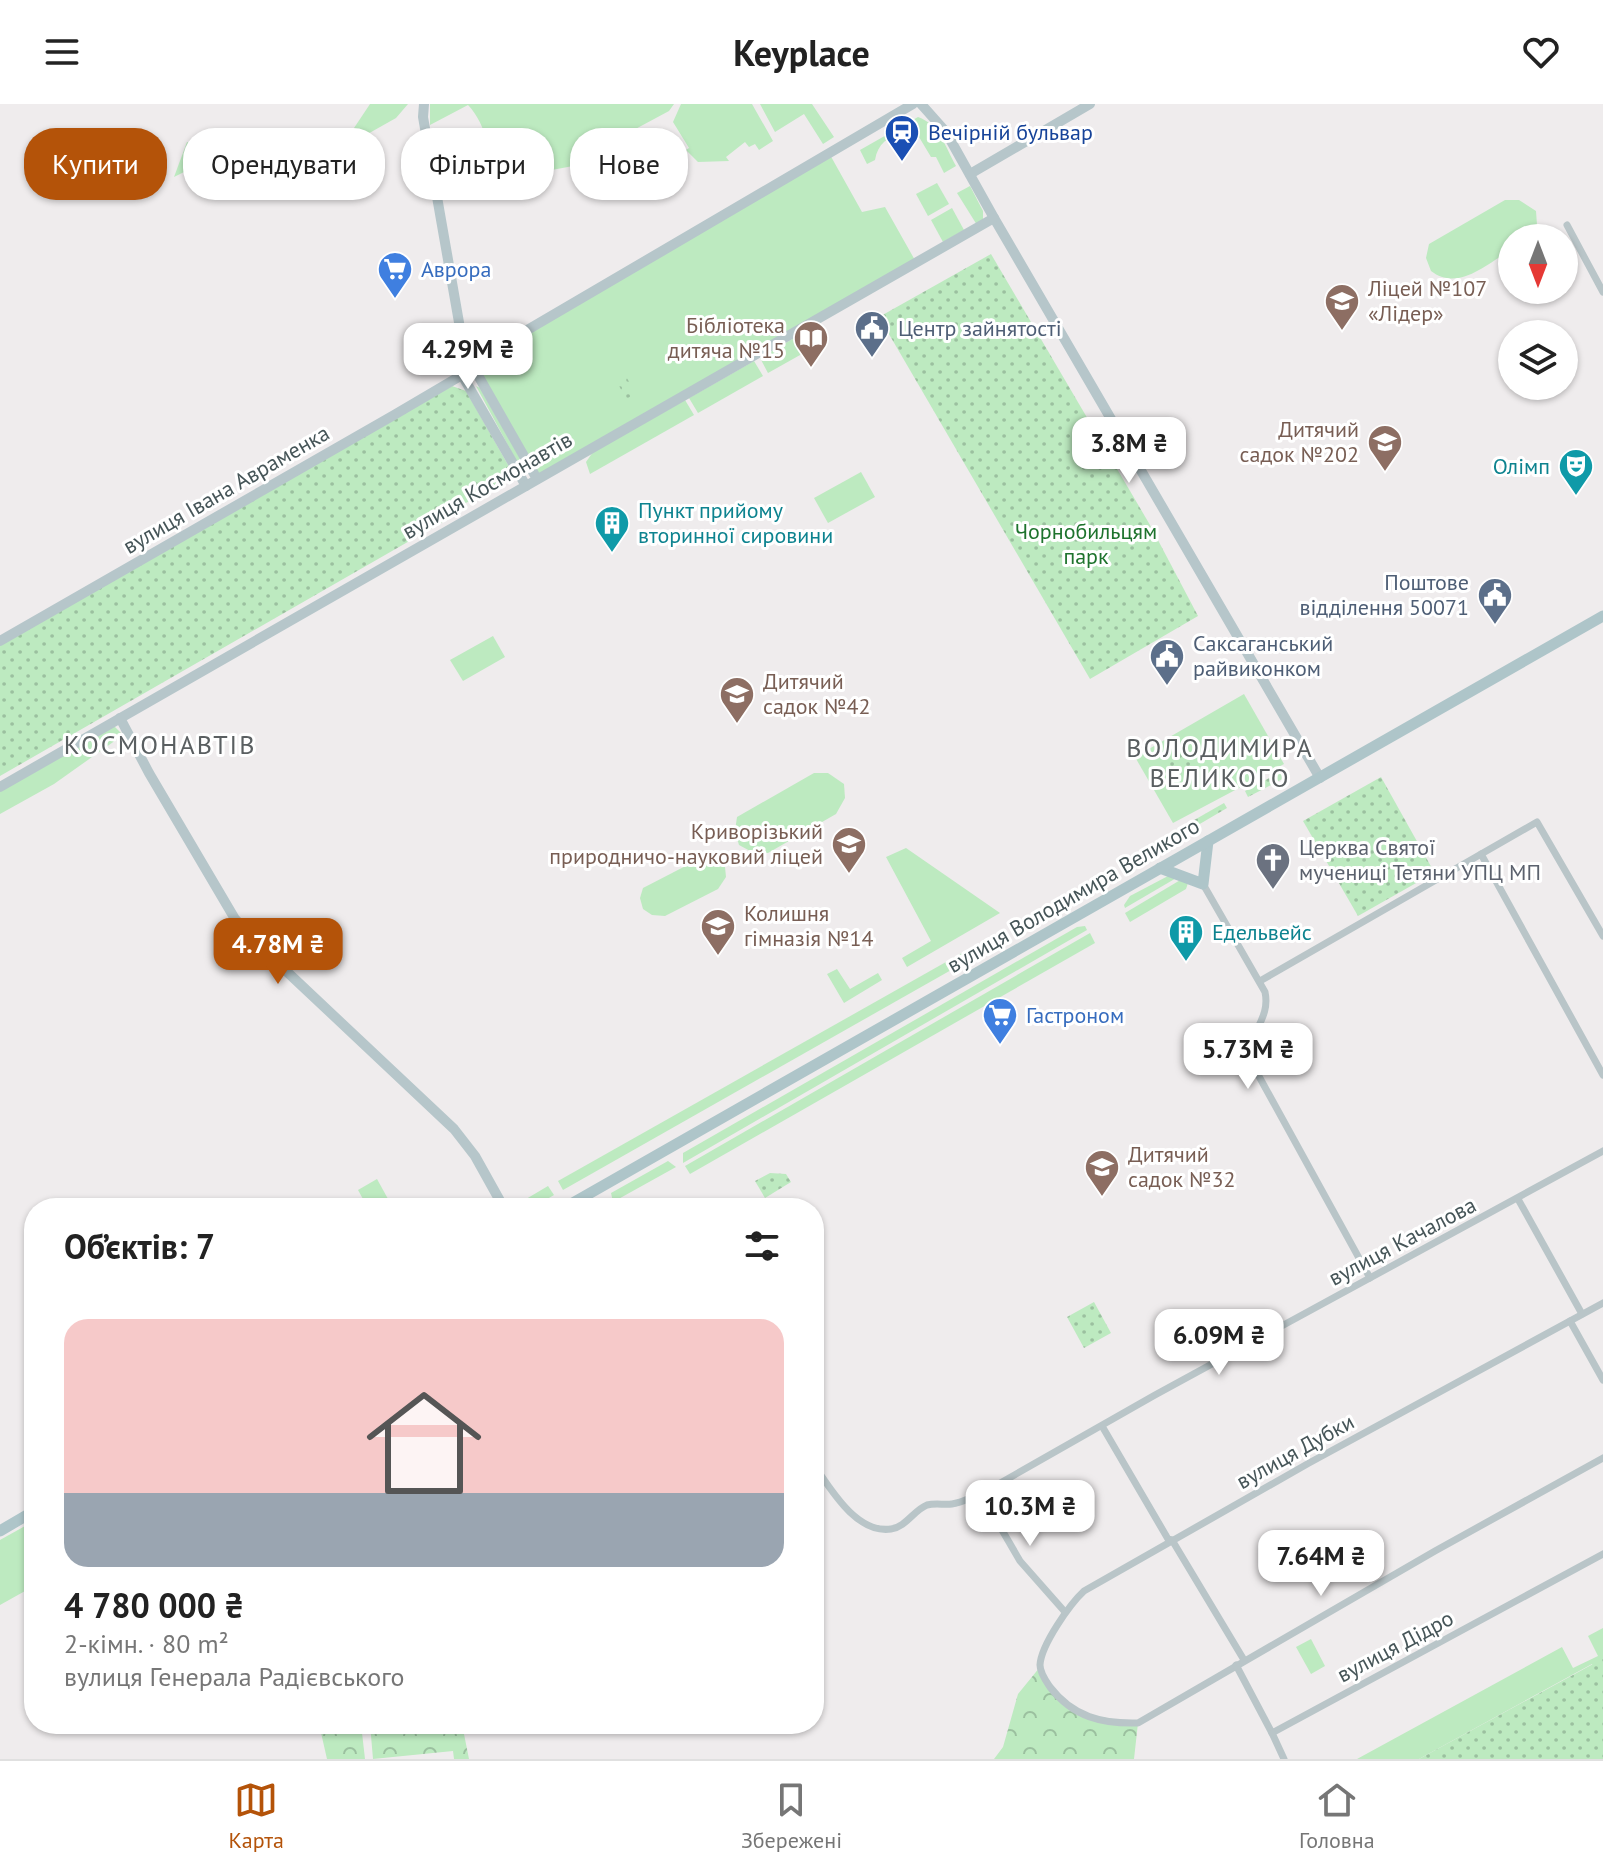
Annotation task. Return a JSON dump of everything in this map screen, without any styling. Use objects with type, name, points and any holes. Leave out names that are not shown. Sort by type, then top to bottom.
[{"type":"main road","name":"вулиця Володимира Великого","points":[[582,1198],[1603,616]]},
{"type":"main road","points":[[1160,868],[1203,884],[1208,841]]},
{"type":"main road","points":[[0,1531],[24,1517]]},
{"type":"street","points":[[424,104],[423,117],[467,368],[526,486]]},
{"type":"street","name":"вулиця Івана Авраменка","points":[[0,641],[913,104]]},
{"type":"street","points":[[921,104],[946,132],[1320,778]]},
{"type":"street","points":[[970,174],[1090,104]]},
{"type":"street","name":"вулиця Космонавтів","points":[[0,787],[994,218]]},
{"type":"street","points":[[1578,245],[1603,292]]},
{"type":"street","points":[[467,368],[537,479]]},
{"type":"street","points":[[120,718],[235,919],[454,1129],[475,1156],[498,1198]]},
{"type":"street","points":[[1260,981],[1537,822],[1603,936]]},
{"type":"street","points":[[1481,854],[1603,1075]]},
{"type":"street","points":[[1203,884],[1265,992],[1266,1012],[1251,1042],[1250,1060],[1370,1278]]},
{"type":"street","name":"вулиця Качалова","points":[[824,1479],[839,1500],[867,1524],[891,1529],[926,1506],[953,1504],[981,1494],[1603,1151]]},
{"type":"street","points":[[1518,1199],[1582,1314]]},
{"type":"street","name":"вулиця Дубки","points":[[1240,1662],[1138,1723],[1099,1721],[1071,1707],[1053,1690],[1040,1667],[1065,1612],[1084,1591],[1603,1303]]},
{"type":"street","points":[[1570,1321],[1603,1380]]},
{"type":"street","points":[[1102,1426],[1168,1539],[1172,1540],[1240,1662],[1284,1759]]},
{"type":"street","points":[[1240,1662],[1603,1458]]},
{"type":"street","points":[[981,1494],[1020,1561],[1065,1612]]},
{"type":"street","name":"вулиця Дідро","points":[[1272,1733],[1603,1554]]},
{"type":"green space","points":[[370,104],[408,104],[396,118],[378,128],[354,128]]},
{"type":"green space","points":[[430,104],[674,104],[669,111],[637,128],[570,128],[570,167],[554,170],[554,128],[483,128],[468,105],[430,125]]},
{"type":"green space","points":[[681,104],[752,104],[773,141],[759,150],[755,144],[749,147],[745,142],[726,157],[729,161],[698,162],[688,152],[688,128],[677,128],[673,122]]},
{"type":"green space","points":[[760,104],[812,104],[834,137],[823,144],[804,114],[775,132]]},
{"type":"green space","points":[[918,117],[937,131],[956,166],[944,173],[913,127],[909,129],[908,136],[886,140],[875,160],[867,164],[860,150]]},
{"type":"green space","points":[[183,153],[183,172],[174,177]]},
{"type":"green space","points":[[829,153],[862,212],[885,207],[916,262],[537,479],[471,363]]},
{"type":"green space","points":[[937,183],[949,204],[928,216],[916,194]]},
{"type":"green space","points":[[970,186],[983,211],[983,221],[977,225],[957,193]]},
{"type":"green space","points":[[1505,200],[1519,200],[1536,211],[1537,224],[1498,224],[1498,258],[1472,274],[1452,279],[1431,271],[1426,258],[1429,244]]},
{"type":"green space","points":[[952,208],[964,230],[943,242],[931,220]]},
{"type":"green space","name":"Чорнобильцям парк","points":[[991,254],[1150,525],[1198,616],[1090,679],[879,317]]},
{"type":"green space","points":[[801,334],[809,350],[768,373],[760,358]]},
{"type":"green space","points":[[754,361],[763,376],[698,413],[689,398]]},
{"type":"green space","points":[[624,373],[636,394],[626,399],[615,378]]},
{"type":"green space","points":[[452,386],[466,391],[511,470],[505,486],[454,508],[446,520],[0,776],[0,644]]},
{"type":"green space","points":[[476,386],[520,458],[519,462],[517,462]]},
{"type":"green space","points":[[685,400],[694,415],[590,474],[586,462],[593,452]]},
{"type":"green space","points":[[861,472],[875,497],[828,523],[814,498]]},
{"type":"green space","points":[[493,636],[505,657],[463,681],[450,660]]},
{"type":"green space","points":[[1244,694],[1284,764],[1173,823],[1135,757]]},
{"type":"green space","points":[[114,726],[123,735],[54,784],[0,814],[0,789]]},
{"type":"green space","points":[[1181,744],[1200,777],[1176,791],[1156,758]]},
{"type":"green space","points":[[1286,769],[1290,775],[1248,797],[1245,791]]},
{"type":"green space","points":[[814,773],[828,773],[844,784],[845,798],[836,814],[768,853],[752,852],[739,845],[735,831],[737,817]]},
{"type":"green space","points":[[1381,777],[1433,870],[1432,874],[1358,916],[1303,821]]},
{"type":"green space","points":[[1224,803],[1227,808],[1164,845],[1147,847]]},
{"type":"green space","points":[[906,848],[1000,913],[907,967],[902,958],[931,941],[886,857]]},
{"type":"green space","points":[[703,857],[713,858],[725,867],[726,877],[718,889],[665,916],[652,915],[643,909],[640,898],[643,888]]},
{"type":"green space","points":[[1168,876],[1178,877],[1125,908],[1130,896]]},
{"type":"green space","points":[[1182,879],[1188,883],[1186,889],[1130,922],[1125,913]]},
{"type":"green space","points":[[1085,926],[1087,930],[683,1163],[683,1153],[1077,927]]},
{"type":"green space","points":[[1090,933],[1095,943],[690,1174],[685,1166]]},
{"type":"green space","points":[[969,949],[970,955],[960,965],[563,1190],[558,1181]]},
{"type":"green space","points":[[837,969],[850,989],[878,973],[882,980],[844,1003],[827,974]]},
{"type":"green space","points":[[668,1161],[676,1167],[620,1198],[612,1198],[611,1193]]},
{"type":"green space","points":[[770,1173],[786,1174],[791,1182],[765,1198],[755,1181]]},
{"type":"green space","points":[[377,1179],[387,1198],[362,1198],[358,1190]]},
{"type":"green space","points":[[548,1186],[554,1195],[549,1198],[528,1198]]},
{"type":"green space","points":[[1094,1302],[1111,1333],[1084,1348],[1067,1317]]},
{"type":"green space","points":[[24,1527],[24,1592],[0,1605],[0,1540]]},
{"type":"green space","points":[[1603,1628],[1603,1683],[1592,1664],[1419,1759],[1357,1759],[1562,1647],[1573,1668],[1598,1656],[1588,1636]]},
{"type":"green space","points":[[1311,1639],[1325,1666],[1311,1674],[1296,1647]]},
{"type":"green space","points":[[1603,1659],[1603,1759],[1419,1759],[1593,1664]]},
{"type":"green space","points":[[1040,1667],[1053,1690],[1082,1714],[1138,1723],[1134,1759],[994,1759],[1003,1747],[1018,1694]]},
{"type":"green space","points":[[321,1734],[362,1734],[365,1759],[327,1759]]},
{"type":"green space","points":[[371,1734],[464,1734],[469,1759],[454,1759],[453,1751],[373,1759]]},
{"type":"place","name":"Вечірній бульвар","points":[[902,163]]},
{"type":"place","name":"Аврора","points":[[395,300]]},
{"type":"place","name":"Ліцей №107 «Лідер»","points":[[1342,332]]},
{"type":"place","name":"Центр зайнятості","points":[[872,359]]},
{"type":"place","name":"Бібліотека дитяча №15","points":[[811,369]]},
{"type":"place","name":"Дитячий садок №202","points":[[1385,473]]},
{"type":"place","name":"Олімп","points":[[1576,497]]},
{"type":"place","name":"Пункт прийому вторинної сировини","points":[[612,554]]},
{"type":"place","name":"Поштове відділення 50071","points":[[1495,626]]},
{"type":"place","name":"Саксаганський райвиконком","points":[[1167,687]]},
{"type":"place","name":"Дитячий садок №42","points":[[737,725]]},
{"type":"place","name":"Криворізький природничо-науковий ліцей","points":[[849,875]]},
{"type":"place","name":"Церква Святої мучениці Тетяни УПЦ МП","points":[[1273,891]]},
{"type":"place","name":"Колишня гімназія №14","points":[[718,957]]},
{"type":"place","name":"Едельвейс","points":[[1186,963]]},
{"type":"place","name":"Гастроном","points":[[1000,1046]]},
{"type":"place","name":"Дитячий садок №32","points":[[1102,1198]]},
{"type":"district","name":"КОСМОНАВТІВ","points":[[160,745]]},
{"type":"district","name":"ВОЛОДИМИРА ВЕЛИКОГО","points":[[1220,763]]}]
